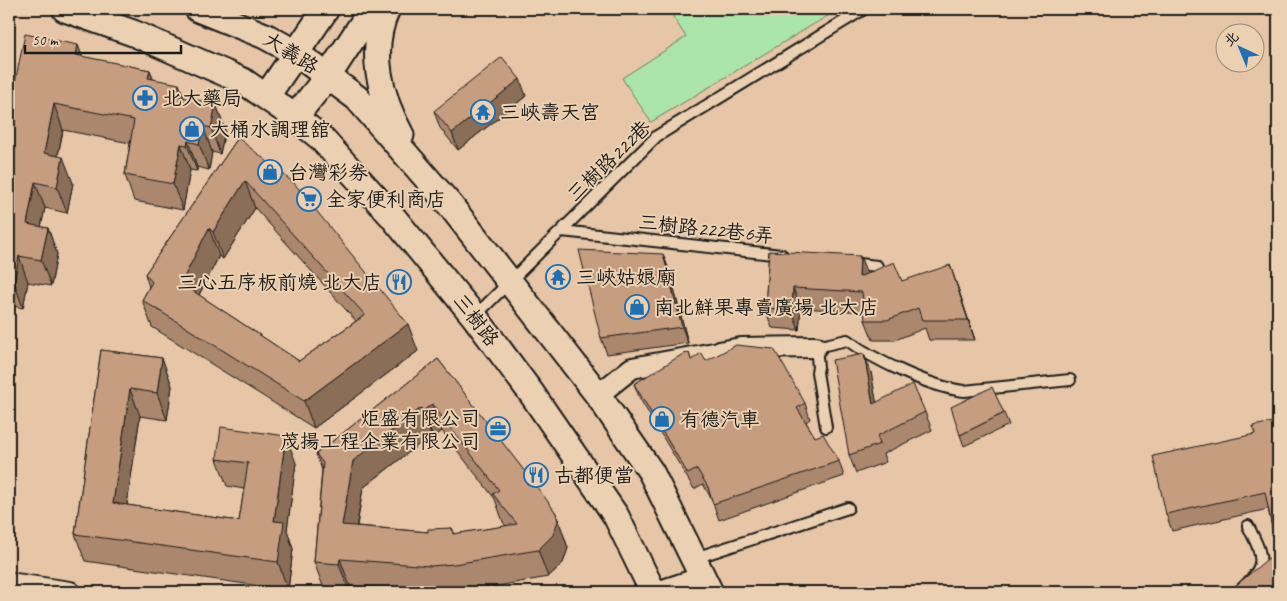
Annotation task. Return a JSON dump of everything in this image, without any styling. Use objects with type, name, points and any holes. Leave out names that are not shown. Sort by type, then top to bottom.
[{"type":"street","points":[[64,9],[133,33],[243,81],[296,117],[328,76],[372,9]]},
{"type":"street","name":"大義路","points":[[198,9],[265,36],[296,53],[328,76]]},
{"type":"street","points":[[266,97],[326,9]]},
{"type":"street","points":[[387,9],[380,22],[377,61],[388,112],[402,136],[450,205],[598,395],[651,472],[702,576],[658,592]]},
{"type":"street","points":[[328,76],[357,98],[450,205]]},
{"type":"street","name":"三樹路","points":[[296,117],[321,138],[392,216],[474,316],[616,516],[652,592]]},
{"type":"street","points":[[598,395],[632,368],[741,348],[816,347]]},
{"type":"street","points":[[9,583],[41,590],[69,592]]},
{"type":"lane","name":"三樹路222巷","points":[[474,316],[657,136],[864,9]]},
{"type":"lane","name":"三樹路222巷6弄","points":[[562,231],[788,256]]},
{"type":"lane","points":[[838,261],[877,266]]},
{"type":"lane","points":[[826,427],[817,372],[816,347],[847,340],[866,354],[946,389],[964,391],[1070,380]]},
{"type":"lane","points":[[702,576],[848,508]]},
{"type":"lane","points":[[1238,592],[1255,578],[1262,565],[1261,551],[1248,526]]},
{"type":"green space","points":[[668,9],[839,9],[651,122],[622,78],[686,37]]},
{"type":"building","points":[[25,34],[78,45],[76,55],[150,70],[148,78],[179,84],[177,96],[216,104],[211,128],[203,126],[199,144],[188,141],[187,145],[181,144],[173,184],[125,175],[134,120],[54,104],[44,153],[63,157],[57,187],[35,182],[27,224],[48,228],[41,260],[19,256],[14,282],[9,281],[9,112]]},
{"type":"building","points":[[502,57],[520,79],[452,133],[434,111]]},
{"type":"building","points":[[238,138],[294,183],[408,324],[304,401],[142,300],[152,282],[145,274]],"holes":[[[245,181],[365,315],[299,361],[181,283],[209,228],[213,232]]]},
{"type":"building","name":"南北鮮果專賣廣場 北大店","points":[[579,250],[663,254],[682,327],[601,338]]},
{"type":"building","points":[[769,251],[860,256],[859,277],[894,262],[902,281],[950,265],[968,320],[922,320],[918,308],[887,320],[865,320],[862,292],[793,288],[792,310],[765,308]]},
{"type":"building","points":[[736,345],[774,349],[805,403],[797,408],[815,437],[823,434],[839,461],[713,504],[708,487],[697,469],[688,474],[634,384],[683,354],[689,353],[691,360],[701,353],[706,361]]},
{"type":"building","points":[[101,350],[162,358],[157,393],[130,389],[113,503],[239,521],[248,463],[217,459],[221,427],[286,436],[274,521],[284,522],[278,562],[75,534]]},
{"type":"building","points":[[864,354],[873,404],[913,384],[925,412],[877,436],[880,444],[849,455],[832,360]]},
{"type":"building","points":[[438,359],[546,499],[556,513],[558,521],[553,535],[538,550],[431,566],[340,559],[339,564],[314,562],[323,463],[316,454]],"holes":[[[432,404],[499,490],[493,494],[517,524],[453,534],[452,528],[428,529],[428,532],[342,525],[353,461],[421,408],[423,411]]]},
{"type":"building","points":[[992,387],[1004,413],[960,435],[951,407]]},
{"type":"building","points":[[1278,421],[1278,592],[1228,592],[1277,551],[1265,492],[1166,514],[1153,456],[1255,434],[1253,426]]},
{"type":"place","name":"北大藥局","points":[[145,98]]},
{"type":"place","name":"三峽壽天宮","points":[[483,112]]},
{"type":"place","name":"大桶水調理舘","points":[[192,129]]},
{"type":"place","name":"台灣彩券","points":[[270,172]]},
{"type":"place","name":"全家便利商店","points":[[309,199]]},
{"type":"place","name":"三峽姑娘廟","points":[[558,277]]},
{"type":"place","name":"三心五序板前燒 北大店","points":[[399,282]]},
{"type":"place","name":"南北鮮果專賣廣場 北大店","points":[[637,307]]},
{"type":"place","name":"有德汽車","points":[[662,419]]},
{"type":"place","name":"炬盛有限公司 茂揚工程企業有限公司","points":[[498,429]]},
{"type":"place","name":"古都便當","points":[[536,475]]}]
